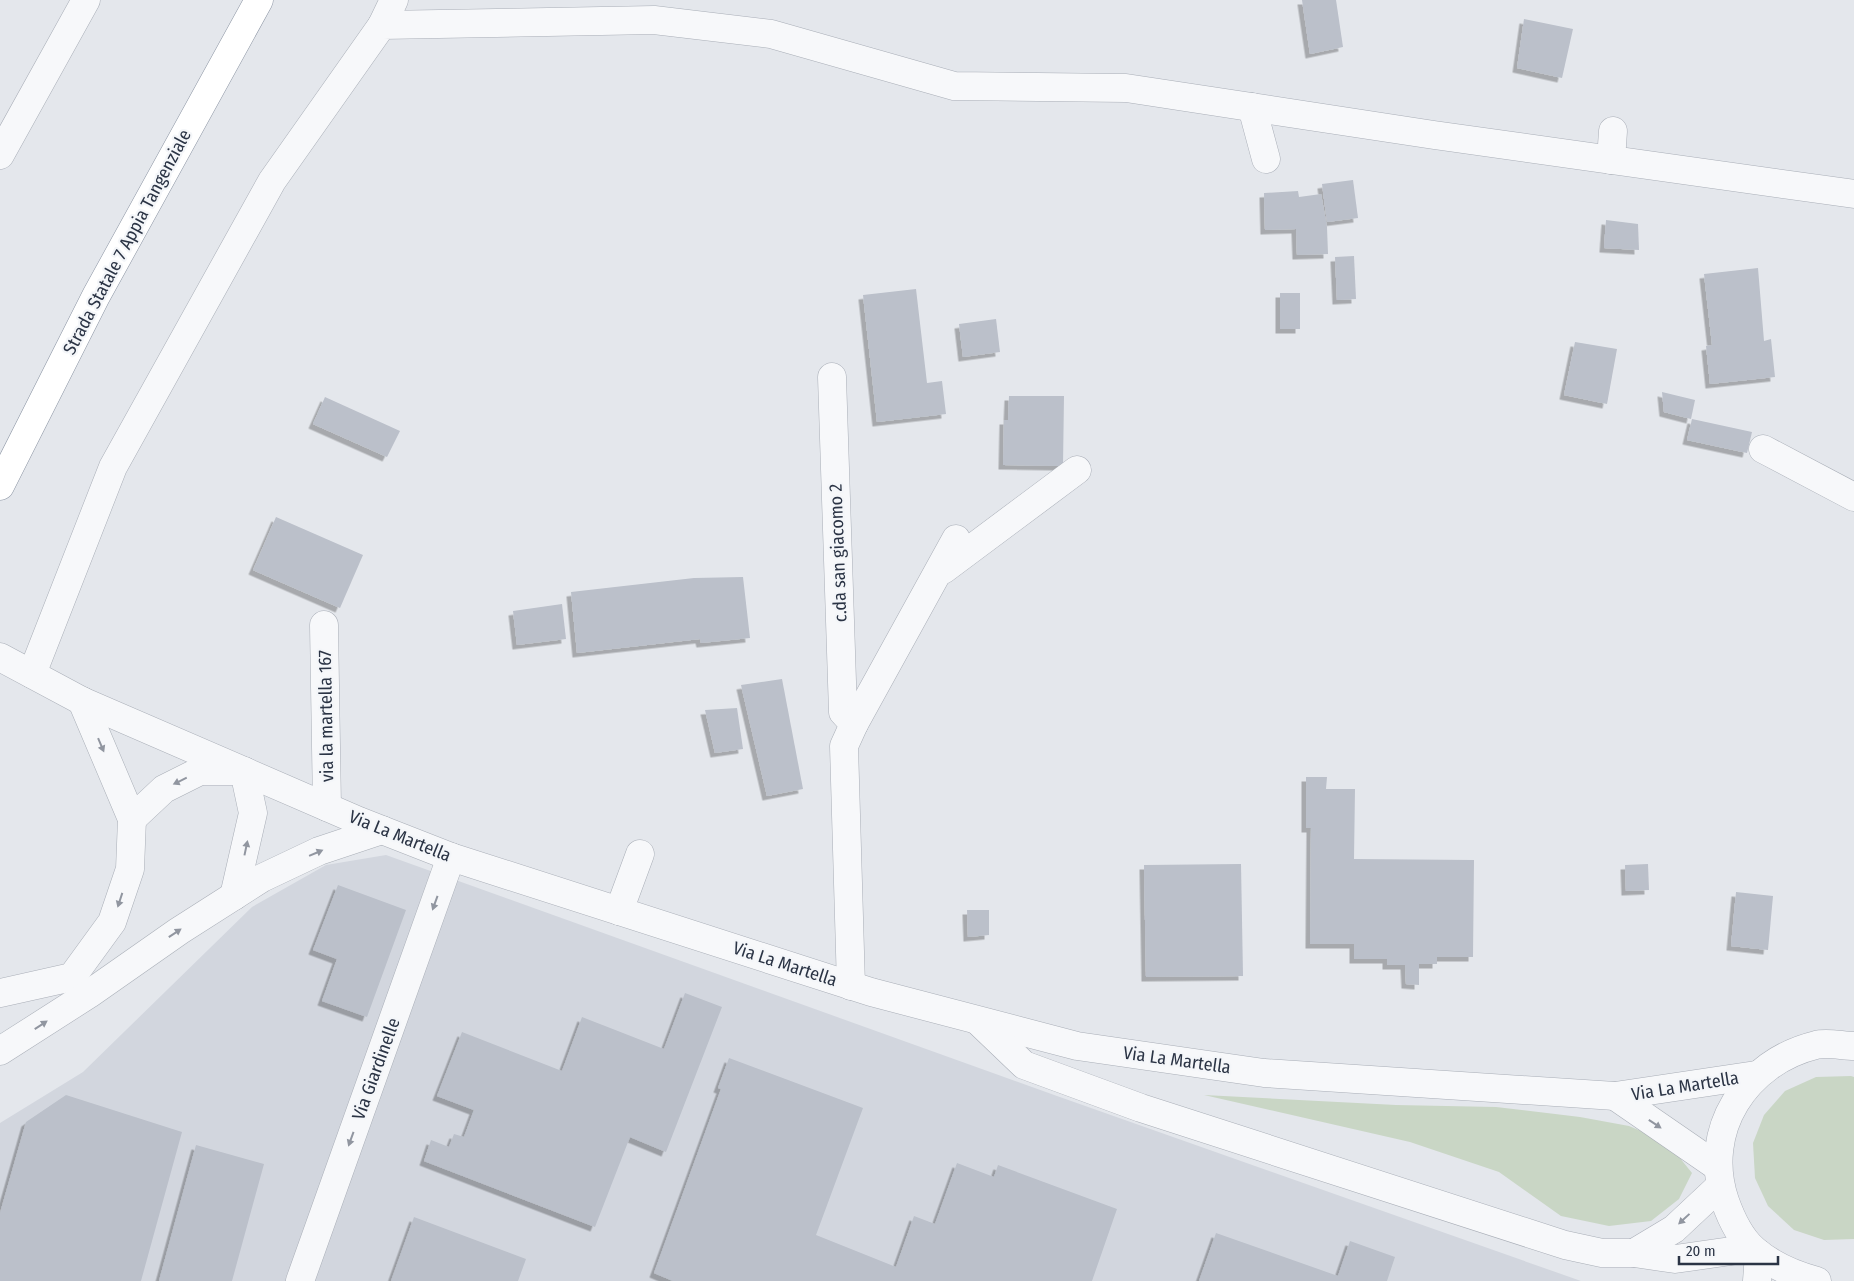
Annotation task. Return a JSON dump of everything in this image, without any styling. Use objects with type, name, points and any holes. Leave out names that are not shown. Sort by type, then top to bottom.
[{"type":"highway","name":"Strada Statale 7 Appia Tangenziale","points":[[0,486],[96,296],[259,0]]},
{"type":"street","points":[[0,154],[86,0]]},
{"type":"street","points":[[15,666],[113,467],[272,181],[382,24],[394,0]]},
{"type":"street","points":[[382,24],[654,20],[772,34],[954,86],[1126,88],[1854,194]]},
{"type":"street","points":[[1252,107],[1266,159]]},
{"type":"street","points":[[1611,160],[1613,131]]},
{"type":"street","name":"c.da san giacomo 2","points":[[832,377],[843,712],[854,724]]},
{"type":"street","points":[[1763,450],[1854,498]]},
{"type":"street","points":[[936,575],[1077,470]]},
{"type":"street","points":[[850,986],[844,746],[854,724],[956,539]]},
{"type":"street","name":"via la martella 167","points":[[324,624],[327,807]]},
{"type":"street","name":"Via La Martella","points":[[15,666],[82,700],[244,771],[382,830],[451,857],[850,986],[1077,1046],[1264,1073],[1614,1096],[1756,1075]]},
{"type":"street","points":[[0,993],[72,977],[112,922],[130,869],[132,819],[82,700]]},
{"type":"street","points":[[132,819],[164,789],[200,771],[244,771],[253,813],[234,896]]},
{"type":"street","points":[[0,1051],[262,878],[319,852],[382,830]]},
{"type":"street","points":[[619,911],[640,854]]},
{"type":"street","name":"Via Giardinelle","points":[[300,1281],[451,857]]},
{"type":"street","points":[[975,1018],[1024,1065],[1141,1108],[1565,1245],[1602,1253],[1634,1253],[1675,1259],[1756,1251]]},
{"type":"street","points":[[1817,1281],[1793,1274],[1756,1251],[1729,1213],[1719,1176],[1719,1146],[1728,1114],[1756,1075],[1772,1062],[1818,1044],[1854,1046]]},
{"type":"street","name":"Via La Martella","points":[[1614,1096],[1719,1176]]},
{"type":"street","points":[[1634,1253],[1674,1229],[1719,1176]]},
{"type":"street","points":[[1756,1251],[1757,1281]]},
{"type":"shaded area","points":[[386,855],[1057,1096],[1581,1281],[0,1281],[0,1123],[83,1072],[252,907],[326,865]]},
{"type":"green space","points":[[1816,1077],[1854,1077],[1854,1239],[1824,1240],[1794,1230],[1768,1206],[1755,1178],[1753,1143],[1764,1115],[1785,1091]]},
{"type":"green space","points":[[1204,1095],[1396,1105],[1496,1107],[1580,1117],[1629,1126],[1667,1142],[1692,1173],[1679,1199],[1651,1221],[1609,1226],[1561,1216],[1499,1172],[1410,1142]]},
{"type":"building","points":[[1302,0],[1336,0],[1343,47],[1310,54]]},
{"type":"building","points":[[1524,19],[1573,29],[1562,78],[1517,68]]},
{"type":"building","points":[[1353,180],[1358,218],[1327,222],[1322,184]]},
{"type":"building","points":[[1298,191],[1299,197],[1321,194],[1327,227],[1328,254],[1297,255],[1296,229],[1265,230],[1264,193]]},
{"type":"building","points":[[1606,220],[1638,224],[1639,250],[1604,248]]},
{"type":"building","points":[[1354,256],[1356,299],[1337,300],[1335,257]]},
{"type":"building","points":[[1758,268],[1764,341],[1771,339],[1775,377],[1710,384],[1706,346],[1712,345],[1704,274]]},
{"type":"building","points":[[916,289],[927,383],[942,381],[946,414],[877,422],[863,295]]},
{"type":"building","points":[[1280,293],[1300,293],[1300,329],[1280,329]]},
{"type":"building","points":[[996,319],[1000,352],[963,357],[959,324]]},
{"type":"building","points":[[1575,342],[1617,349],[1607,404],[1564,395]]},
{"type":"building","points":[[1662,392],[1695,400],[1691,419],[1664,412]]},
{"type":"building","points":[[1009,396],[1064,396],[1063,466],[1003,465],[1004,420],[1008,420]]},
{"type":"building","points":[[325,397],[400,431],[387,457],[313,424]]},
{"type":"building","points":[[1692,419],[1752,432],[1747,453],[1687,440]]},
{"type":"building","points":[[276,517],[363,555],[340,608],[253,570]]},
{"type":"building","points":[[743,577],[750,638],[701,643],[700,639],[577,653],[571,592],[694,578]]},
{"type":"building","points":[[562,604],[566,639],[517,645],[513,611]]},
{"type":"building","points":[[782,679],[803,789],[767,796],[741,685]]},
{"type":"building","points":[[737,708],[743,749],[715,753],[705,710]]},
{"type":"building","points":[[1306,777],[1327,777],[1326,789],[1355,789],[1354,859],[1474,860],[1473,957],[1437,957],[1437,964],[1419,964],[1419,985],[1406,984],[1405,965],[1387,965],[1387,959],[1354,959],[1354,944],[1310,944],[1311,828],[1306,828]]},
{"type":"building","points":[[1241,864],[1243,976],[1146,977],[1144,865]]},
{"type":"building","points":[[1648,864],[1649,890],[1626,891],[1625,865]]},
{"type":"building","points":[[338,885],[406,910],[367,1017],[322,1001],[337,959],[313,950]]},
{"type":"building","points":[[1736,892],[1773,896],[1768,950],[1731,946]]},
{"type":"building","points":[[967,910],[989,910],[989,935],[968,937]]},
{"type":"building","points":[[685,993],[722,1007],[666,1152],[630,1137],[595,1227],[424,1161],[431,1140],[449,1147],[454,1134],[464,1137],[474,1110],[437,1096],[462,1032],[562,1071],[582,1017],[664,1049]]},
{"type":"building","points":[[729,1058],[863,1108],[816,1235],[896,1267],[914,1216],[935,1224],[957,1163],[994,1177],[998,1165],[1117,1209],[1092,1281],[673,1281],[654,1273],[721,1089],[718,1088]]},
{"type":"building","points":[[66,1095],[182,1132],[141,1281],[0,1281],[0,1213],[26,1122]]},
{"type":"building","points":[[196,1145],[264,1164],[232,1281],[159,1281]]},
{"type":"building","points":[[414,1217],[526,1259],[518,1281],[391,1281]]},
{"type":"building","points":[[1216,1233],[1338,1276],[1350,1241],[1395,1257],[1387,1281],[1199,1281]]}]
